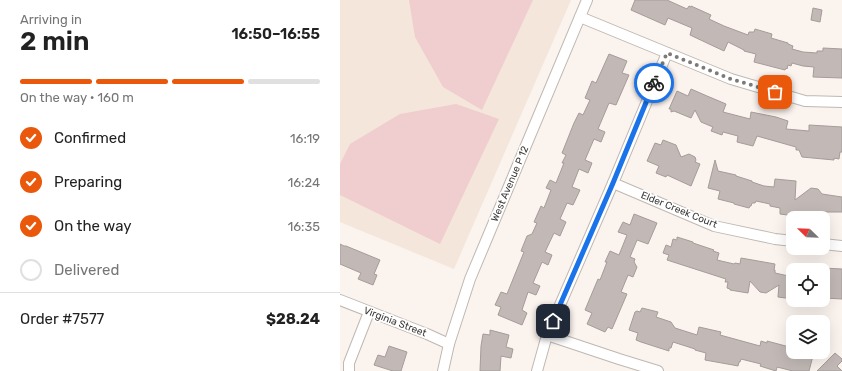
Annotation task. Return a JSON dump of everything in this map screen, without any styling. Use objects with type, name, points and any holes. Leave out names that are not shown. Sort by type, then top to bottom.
[{"type":"street","name":"West Avenue P 12","points":[[443,371],[449,344],[470,279],[587,0]]},
{"type":"street","points":[[580,17],[731,79],[805,101],[842,102]]},
{"type":"street","points":[[536,371],[547,335],[613,183],[667,53]]},
{"type":"street","name":"Elder Creek Court","points":[[613,183],[714,226],[786,240]]},
{"type":"street","points":[[830,245],[842,246]]},
{"type":"street","name":"Virginia Street","points":[[340,300],[449,344]]},
{"type":"street","points":[[349,371],[349,363],[369,312]]},
{"type":"street","points":[[547,335],[658,371]]},
{"type":"shaded area","points":[[340,0],[571,0],[454,269],[340,222]]},
{"type":"shaded area","points":[[409,0],[533,0],[482,110],[443,87],[415,37]]},
{"type":"shaded area","points":[[456,104],[499,119],[440,244],[340,195],[340,164],[350,144],[400,114]]},
{"type":"building","points":[[635,0],[667,0],[687,9],[691,6],[711,15],[709,19],[724,26],[748,35],[749,32],[754,32],[755,29],[772,34],[771,38],[788,43],[793,46],[792,49],[803,52],[817,53],[817,51],[823,51],[823,48],[842,49],[842,78],[813,77],[814,67],[792,63],[791,66],[788,65],[787,69],[786,68],[785,70],[754,62],[756,54],[744,51],[728,42],[724,51],[690,35],[692,28],[668,18],[665,25],[631,10]]},
{"type":"building","points":[[813,8],[822,10],[820,22],[811,20]]},
{"type":"building","points":[[609,54],[627,61],[622,73],[629,75],[616,105],[609,103],[598,129],[605,132],[601,142],[594,139],[585,160],[592,163],[588,173],[579,169],[572,187],[580,190],[573,205],[567,203],[560,219],[566,222],[560,236],[554,233],[545,252],[552,255],[548,265],[542,262],[533,283],[540,286],[536,295],[528,292],[522,310],[527,313],[522,325],[498,315],[501,307],[495,305],[501,292],[507,294],[524,252],[521,251],[527,236],[532,234],[537,223],[534,222],[541,206],[544,208],[551,190],[546,188],[550,180],[556,183],[566,155],[562,153],[574,123],[579,113],[583,115],[590,100],[585,98],[592,81],[596,83]]},
{"type":"building","points":[[691,89],[726,104],[723,112],[750,119],[751,112],[776,117],[788,121],[786,129],[809,131],[809,125],[842,127],[842,152],[840,152],[839,159],[834,158],[834,160],[802,157],[799,150],[796,150],[796,147],[757,136],[753,146],[737,142],[738,136],[723,132],[722,135],[711,131],[713,127],[701,122],[695,110],[691,118],[674,111],[671,112],[671,109],[669,109],[677,91],[688,96]]},
{"type":"building","points":[[663,140],[676,145],[681,157],[689,154],[695,157],[695,162],[700,164],[691,186],[667,175],[666,177],[656,173],[659,166],[647,161],[655,143],[661,145]]},
{"type":"building","points":[[715,160],[718,171],[736,175],[764,186],[774,187],[775,179],[796,181],[795,200],[811,188],[818,189],[822,194],[842,197],[842,212],[786,211],[786,215],[780,214],[780,208],[770,206],[770,204],[756,201],[755,203],[752,203],[749,208],[718,199],[720,191],[708,188]]},
{"type":"building","points":[[634,214],[657,223],[648,244],[637,240],[630,257],[635,259],[634,262],[637,267],[633,277],[628,275],[621,292],[627,294],[612,329],[608,327],[605,332],[587,324],[592,313],[585,310],[598,279],[600,280],[610,251],[619,255],[627,235],[618,232],[623,222],[630,225]]},
{"type":"building","points":[[677,237],[714,250],[713,251],[719,253],[717,260],[740,264],[741,258],[775,264],[775,273],[786,275],[786,298],[778,297],[779,285],[766,293],[760,292],[750,281],[748,293],[730,290],[727,288],[728,282],[725,282],[726,279],[667,260],[669,255],[663,253],[666,245],[671,247],[673,239],[677,240]]},
{"type":"building","points":[[340,244],[380,260],[374,274],[377,275],[373,285],[358,279],[361,273],[340,264]]},
{"type":"building","points":[[830,268],[842,269],[842,299],[830,298]]},
{"type":"building","points":[[642,308],[658,312],[656,317],[671,322],[675,328],[697,335],[699,327],[721,332],[720,335],[760,346],[761,341],[767,343],[767,341],[786,346],[786,359],[812,359],[809,371],[793,371],[777,367],[776,371],[760,366],[761,364],[741,359],[738,366],[705,360],[706,353],[673,342],[671,348],[669,348],[669,351],[641,342],[636,340],[638,333],[629,330],[635,312],[640,312]]},
{"type":"building","points":[[490,330],[509,335],[506,347],[513,349],[511,358],[501,356],[500,371],[480,371],[483,334],[490,335]]},
{"type":"building","points":[[389,346],[407,352],[401,371],[393,371],[374,365],[378,355],[385,357]]},
{"type":"building","points":[[835,353],[842,359],[837,366],[842,371],[817,371],[830,359]]},
{"type":"way so far","points":[[654,83],[667,53],[731,79],[775,92]]},
{"type":"route","points":[[553,321],[613,183],[654,83]]}]
